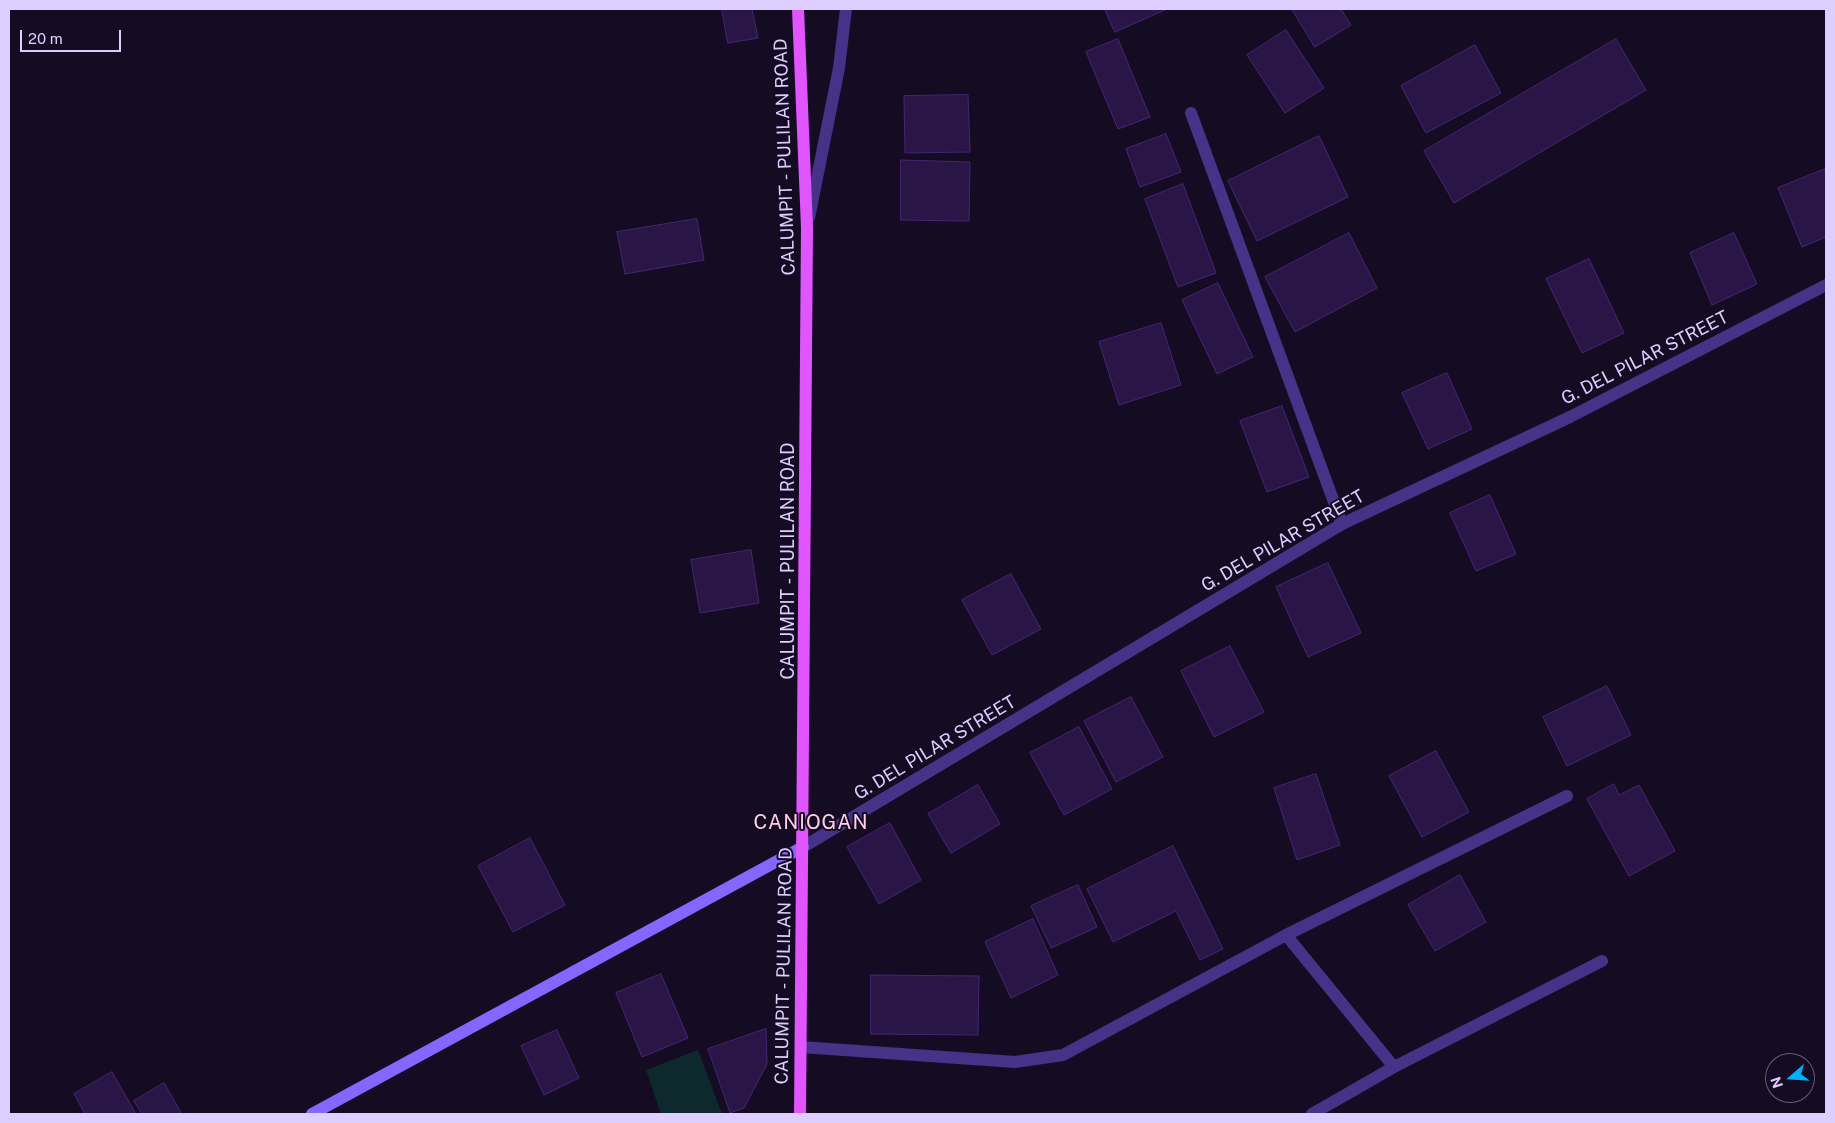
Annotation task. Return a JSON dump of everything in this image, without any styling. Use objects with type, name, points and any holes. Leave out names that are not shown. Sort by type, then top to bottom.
[{"type":"main road","name":"CALUMPIT - PULILAN ROAD","points":[[798,9],[807,228],[800,1114]]},
{"type":"street","points":[[807,228],[839,68],[846,9]]},
{"type":"street","points":[[1191,113],[1342,524]]},
{"type":"street","name":"G. DEL PILAR STREET","points":[[803,847],[1342,524],[1570,416],[1826,285]]},
{"type":"street","points":[[801,1047],[1015,1062],[1063,1055],[1286,935],[1567,796]]},
{"type":"street","points":[[312,1114],[803,847]]},
{"type":"street","points":[[1286,935],[1394,1067]]},
{"type":"street","points":[[1312,1114],[1394,1067],[1602,961]]},
{"type":"green space","points":[[698,1050],[722,1114],[661,1114],[646,1070]]},
{"type":"building","points":[[722,9],[752,9],[758,38],[728,43]]},
{"type":"building","points":[[1105,9],[1167,9],[1115,32]]},
{"type":"building","points":[[1292,9],[1341,9],[1351,25],[1315,47]]},
{"type":"building","points":[[1286,30],[1324,88],[1285,113],[1247,55]]},
{"type":"building","points":[[1118,39],[1150,117],[1118,129],[1086,52]]},
{"type":"building","points":[[1616,39],[1646,90],[1454,203],[1424,151]]},
{"type":"building","points":[[1475,45],[1501,93],[1426,133],[1401,86]]},
{"type":"building","points":[[968,95],[970,152],[905,153],[904,96]]},
{"type":"building","points":[[1166,134],[1181,172],[1140,187],[1126,149]]},
{"type":"building","points":[[1319,136],[1348,197],[1257,241],[1228,181]]},
{"type":"building","points":[[901,160],[970,162],[969,221],[901,220]]},
{"type":"building","points":[[1825,169],[1826,237],[1802,247],[1778,188]]},
{"type":"building","points":[[1183,184],[1216,273],[1178,287],[1145,199]]},
{"type":"building","points":[[697,219],[704,260],[625,274],[617,232]]},
{"type":"building","points":[[1349,233],[1377,288],[1295,332],[1265,277]]},
{"type":"building","points":[[1734,233],[1757,284],[1712,305],[1690,253]]},
{"type":"building","points":[[1589,259],[1624,333],[1582,353],[1546,279]]},
{"type":"building","points":[[1218,283],[1253,357],[1217,374],[1182,300]]},
{"type":"building","points":[[1161,323],[1181,385],[1119,405],[1099,342]]},
{"type":"building","points":[[1447,373],[1472,429],[1428,449],[1402,393]]},
{"type":"building","points":[[1282,406],[1309,477],[1267,492],[1240,421]]},
{"type":"building","points":[[1490,495],[1516,554],[1476,571],[1450,513]]},
{"type":"building","points":[[751,550],[759,603],[700,613],[691,560]]},
{"type":"building","points":[[1328,563],[1361,633],[1308,657],[1276,587]]},
{"type":"building","points":[[1011,574],[1041,629],[992,655],[962,600]]},
{"type":"building","points":[[1230,646],[1264,712],[1214,737],[1181,671]]},
{"type":"building","points":[[1607,686],[1631,735],[1567,766],[1543,717]]},
{"type":"building","points":[[1131,697],[1163,757],[1116,782],[1084,721]]},
{"type":"building","points":[[1079,727],[1112,789],[1064,815],[1030,753]]},
{"type":"building","points":[[1436,751],[1469,812],[1422,837],[1389,776]]},
{"type":"building","points":[[1316,774],[1340,845],[1297,860],[1274,788]]},
{"type":"building","points":[[1614,784],[1619,795],[1639,785],[1675,851],[1629,876],[1587,799]]},
{"type":"building","points":[[978,785],[1000,824],[951,853],[928,814]]},
{"type":"building","points":[[890,823],[921,880],[879,904],[847,847]]},
{"type":"building","points":[[530,838],[565,905],[513,932],[478,866]]},
{"type":"building","points":[[1173,846],[1223,949],[1200,960],[1176,911],[1113,942],[1087,889]]},
{"type":"building","points":[[1460,875],[1486,922],[1435,951],[1408,905]]},
{"type":"building","points":[[1078,885],[1097,927],[1051,948],[1031,906]]},
{"type":"building","points":[[1033,919],[1058,975],[1011,998],[985,942]]},
{"type":"building","points":[[661,974],[688,1038],[642,1057],[616,993]]},
{"type":"building","points":[[871,975],[979,976],[978,1035],[871,1034]]},
{"type":"building","points":[[766,1029],[767,1064],[744,1108],[730,1113],[708,1049]]},
{"type":"building","points":[[557,1030],[579,1078],[544,1095],[521,1046]]},
{"type":"building","points":[[112,1072],[136,1114],[85,1114],[74,1094]]},
{"type":"building","points":[[164,1083],[182,1114],[142,1114],[134,1101]]},
{"type":"district","name":"CANIOGAN","points":[[811,823]]}]
